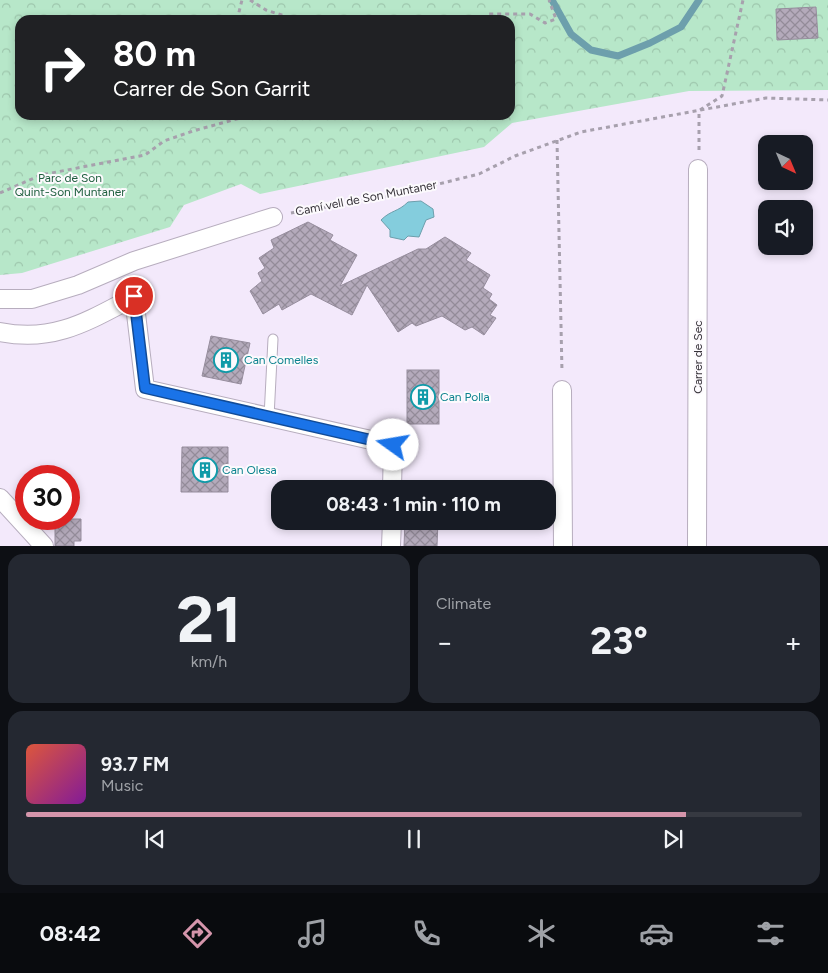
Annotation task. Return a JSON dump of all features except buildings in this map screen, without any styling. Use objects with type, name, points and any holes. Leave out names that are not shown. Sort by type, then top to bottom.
[{"type":"street","name":"Carrer de Sec","points":[[697,546],[698,169]]},
{"type":"street","points":[[0,299],[32,298],[78,285],[134,261],[273,217]]},
{"type":"street","points":[[0,332],[11,335],[54,334],[90,320],[134,296],[145,388],[393,445],[392,480]]},
{"type":"street","points":[[562,390],[563,546]]},
{"type":"street","points":[[0,498],[44,546]]},
{"type":"street","points":[[391,546],[392,530]]},
{"type":"lane","points":[[268,417],[273,339]]},
{"type":"path","points":[[238,15],[242,0]]},
{"type":"path","points":[[250,0],[266,10],[282,15]]},
{"type":"path","points":[[488,15],[509,12],[530,14],[545,23],[550,22],[556,19],[550,0]]},
{"type":"path","name":"Camí vell de Son Muntaner","points":[[273,217],[390,196],[479,174],[515,156],[581,132],[699,111],[722,96],[727,82],[743,0]]},
{"type":"path","points":[[698,169],[699,111],[766,98],[828,100]]},
{"type":"path","points":[[0,193],[41,175],[145,155],[164,141],[233,120]]},
{"type":"path","points":[[557,140],[562,390]]},
{"type":"green space","name":"Parc de Son Quint-Son Muntaner","points":[[0,0],[828,0],[828,90],[689,91],[512,123],[484,147],[260,194],[241,184],[184,205],[170,227],[22,273],[0,275]]},
{"type":"water","points":[[421,201],[433,209],[434,217],[426,220],[419,237],[408,236],[404,240],[390,237],[390,230],[381,220],[408,202]]},
{"type":"waterway","points":[[552,0],[571,34],[591,50],[618,56],[650,43],[681,27],[699,0]]},
{"type":"place","name":"Can Comelles","points":[[226,360]]},
{"type":"place","name":"Can Polla","points":[[423,397]]},
{"type":"place","name":"Can Olesa","points":[[205,470]]},
{"type":"route","points":[[134,296],[145,388],[393,445]]}]
